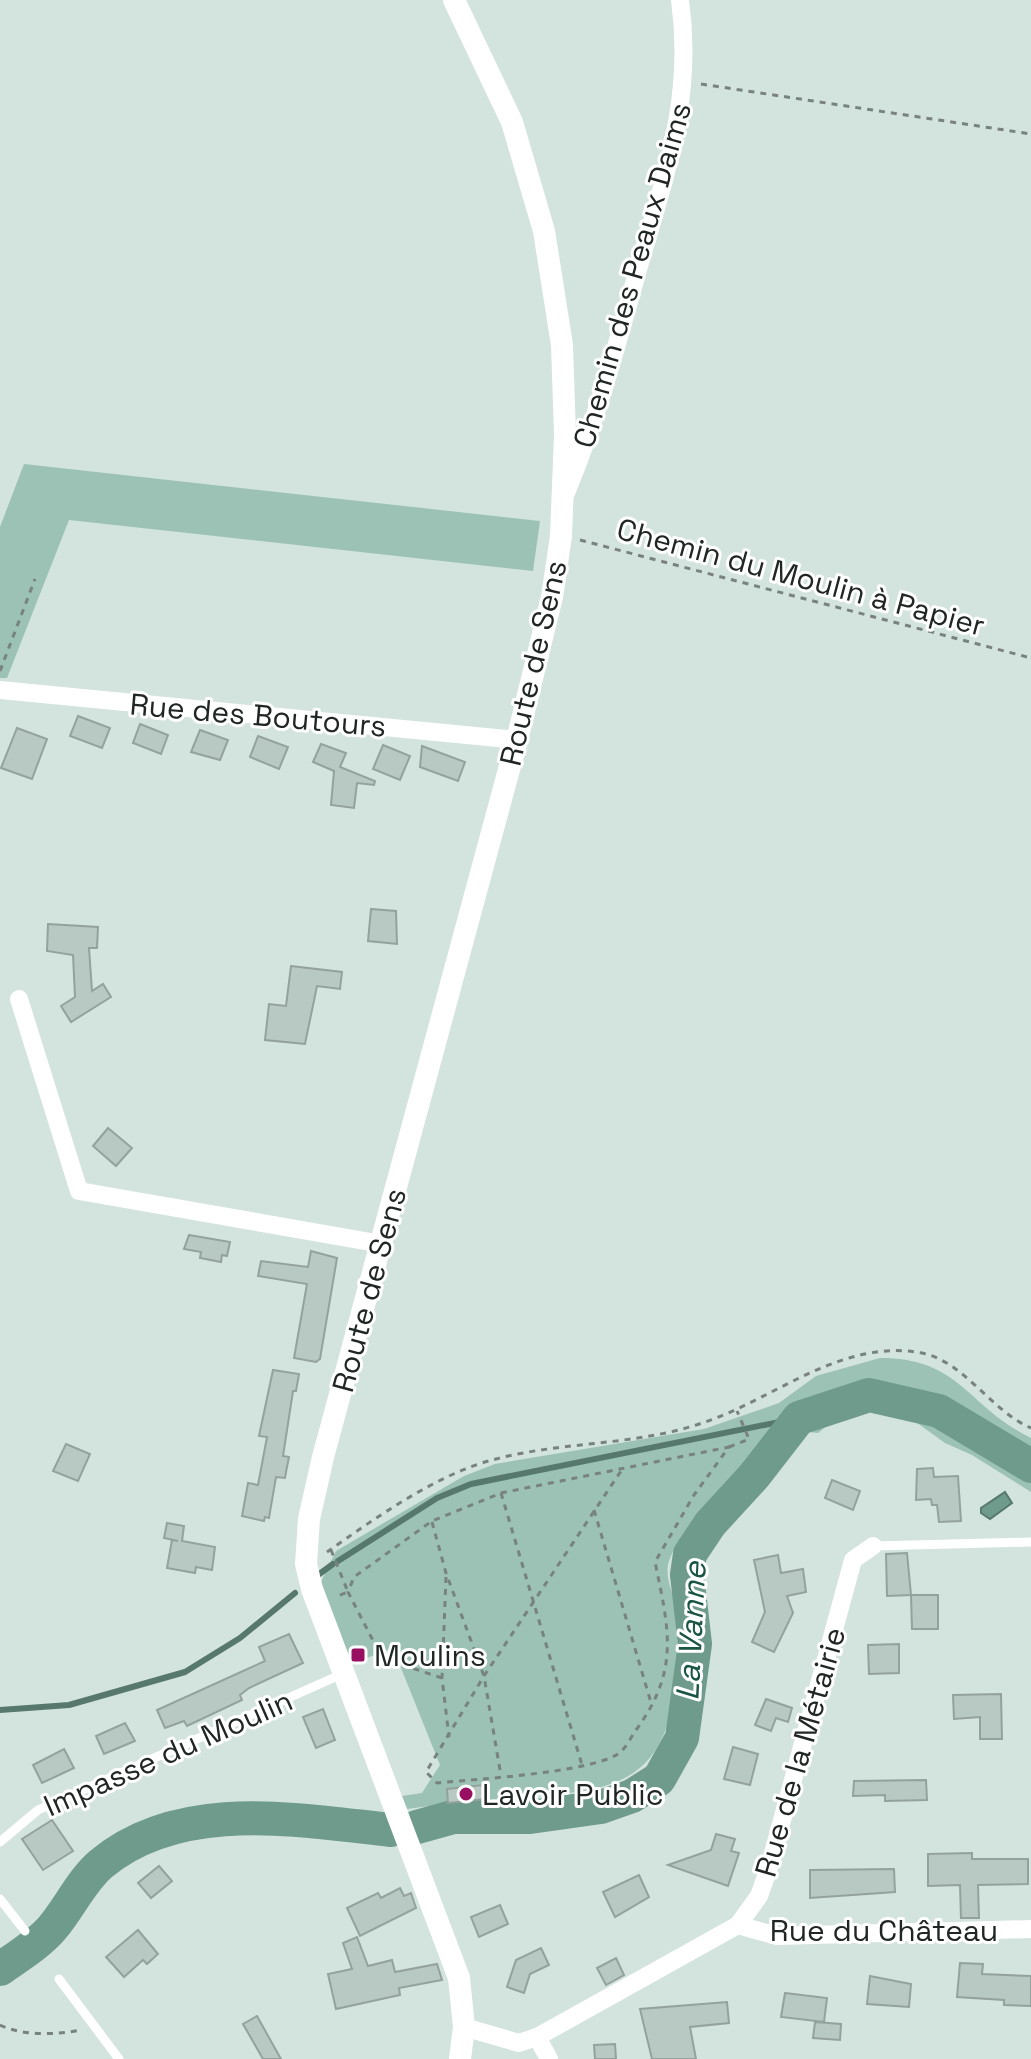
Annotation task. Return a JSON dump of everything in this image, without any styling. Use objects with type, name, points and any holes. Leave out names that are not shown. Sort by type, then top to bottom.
[{"type":"street","name":"Route de Sens","points":[[454,0],[512,122],[544,231],[562,345],[561,536],[552,597],[517,740],[323,1457],[309,1519],[306,1564],[342,1674],[459,1978],[464,2027],[460,2059]]},
{"type":"street","name":"Chemin des Peaux Daims","points":[[563,504],[595,423],[677,132],[685,82],[685,36],[680,0]]},
{"type":"street","name":"Rue des Boutours","points":[[0,690],[517,740]]},
{"type":"street","points":[[19,999],[79,1191],[382,1244]]},
{"type":"street","name":"Rue de la Métairie","points":[[537,2037],[738,1925],[759,1896],[853,1560],[873,1546]]},
{"type":"street","name":"Rue du Château","points":[[738,1925],[777,1936],[1031,1929]]},
{"type":"street","points":[[464,2027],[519,2043],[537,2037],[549,2059]]},
{"type":"lane","points":[[873,1546],[1031,1542]]},
{"type":"lane","name":"Impasse du Moulin","points":[[0,1842],[38,1810],[342,1674]]},
{"type":"lane","points":[[0,1899],[25,1931]]},
{"type":"lane","points":[[59,1979],[119,2059]]},
{"type":"path","points":[[685,82],[1031,134]]},
{"type":"path","name":"Chemin du Moulin à Papier","points":[[561,536],[1031,658]]},
{"type":"path","points":[[0,671],[35,579]]},
{"type":"path","points":[[306,1564],[331,1550],[342,1538],[422,1491],[493,1459],[650,1435],[703,1423],[737,1409],[801,1374],[876,1352],[923,1353],[953,1369],[997,1407],[1031,1428]]},
{"type":"path","points":[[348,1592],[354,1577],[432,1521],[501,1493],[621,1471],[729,1447],[749,1439],[737,1409]]},
{"type":"path","points":[[621,1471],[484,1676],[426,1772],[437,1783],[582,1765],[619,1754],[652,1708],[669,1660],[667,1618],[655,1562],[694,1495],[729,1447]]},
{"type":"path","points":[[501,1493],[536,1601],[582,1765]]},
{"type":"path","points":[[594,1510],[652,1708]]},
{"type":"path","points":[[432,1521],[446,1573],[484,1676],[501,1776]]},
{"type":"path","points":[[331,1550],[348,1592],[382,1658],[442,1678]]},
{"type":"path","points":[[446,1573],[442,1678],[449,1737]]},
{"type":"path","points":[[0,2025],[9,2030],[64,2034],[96,2027]]},
{"type":"shaded area","points":[[24,464],[540,521],[533,571],[69,520],[7,678],[0,678],[0,527]]},
{"type":"shaded area","points":[[880,1358],[907,1360],[946,1375],[1009,1426],[1031,1438],[1031,1492],[972,1455],[945,1443],[913,1420],[882,1412],[861,1412],[829,1424],[818,1433],[777,1429],[702,1510],[676,1545],[669,1561],[669,1581],[679,1620],[679,1651],[673,1702],[665,1732],[652,1755],[636,1771],[615,1783],[589,1790],[407,1809],[402,1796],[422,1793],[440,1765],[393,1648],[351,1664],[320,1584],[336,1551],[464,1476],[495,1464],[704,1429],[779,1403],[816,1376]]},
{"type":"shaded area","points":[[1005,1492],[1012,1503],[990,1519],[981,1513],[981,1508]]},
{"type":"building","points":[[78,716],[110,728],[102,748],[70,736]]},
{"type":"building","points":[[140,724],[168,735],[161,754],[133,743]]},
{"type":"building","points":[[17,728],[47,739],[32,779],[1,768]]},
{"type":"building","points":[[200,730],[228,740],[220,760],[191,752]]},
{"type":"building","points":[[258,736],[288,747],[279,769],[250,757]]},
{"type":"building","points":[[321,744],[346,753],[340,767],[375,781],[374,785],[357,783],[354,808],[331,805],[334,771],[313,762]]},
{"type":"building","points":[[383,745],[410,756],[400,780],[373,769]]},
{"type":"building","points":[[422,746],[465,762],[458,781],[420,767]]},
{"type":"building","points":[[371,909],[396,911],[397,944],[368,941]]},
{"type":"building","points":[[48,924],[98,927],[97,948],[89,948],[92,991],[103,984],[111,997],[71,1022],[61,1006],[75,997],[73,955],[47,951]]},
{"type":"building","points":[[291,966],[342,972],[340,989],[317,986],[305,1044],[265,1040],[269,1004],[286,1006]]},
{"type":"building","points":[[108,1128],[132,1148],[116,1166],[93,1146]]},
{"type":"building","points":[[189,1235],[230,1242],[227,1256],[222,1255],[221,1262],[200,1258],[201,1252],[184,1249]]},
{"type":"building","points":[[311,1251],[337,1258],[320,1359],[316,1362],[294,1358],[307,1284],[258,1276],[261,1261],[308,1267]]},
{"type":"building","points":[[273,1370],[299,1374],[296,1391],[293,1391],[283,1456],[289,1457],[285,1478],[276,1477],[269,1518],[265,1517],[264,1521],[242,1516],[248,1483],[258,1485],[267,1437],[259,1436]]},
{"type":"building","points":[[66,1444],[90,1454],[78,1481],[53,1471]]},
{"type":"building","points":[[933,1468],[934,1477],[958,1476],[961,1521],[939,1522],[937,1505],[932,1505],[931,1499],[916,1500],[917,1469]]},
{"type":"building","points":[[832,1480],[860,1491],[853,1510],[825,1498]]},
{"type":"building","points":[[167,1523],[184,1526],[182,1541],[215,1547],[212,1570],[196,1567],[195,1573],[167,1568],[172,1540],[178,1541],[164,1538]]},
{"type":"building","points":[[907,1553],[911,1595],[887,1596],[886,1554]]},
{"type":"building","points":[[778,1555],[781,1573],[803,1569],[806,1592],[787,1596],[793,1613],[774,1652],[752,1642],[765,1612],[754,1560]]},
{"type":"building","points":[[911,1595],[938,1595],[938,1629],[912,1629]]},
{"type":"building","points":[[289,1634],[303,1663],[249,1688],[240,1695],[242,1700],[187,1726],[184,1721],[165,1728],[157,1710],[265,1661],[259,1647]]},
{"type":"building","points":[[899,1644],[899,1673],[869,1674],[868,1645]]},
{"type":"building","points":[[1001,1694],[1002,1739],[980,1739],[980,1717],[954,1719],[953,1695]]},
{"type":"building","points":[[766,1699],[792,1708],[788,1722],[776,1718],[771,1731],[755,1725]]},
{"type":"building","points":[[323,1709],[335,1740],[316,1748],[303,1717]]},
{"type":"building","points":[[125,1723],[135,1741],[104,1754],[96,1736]]},
{"type":"building","points":[[733,1747],[758,1754],[750,1785],[724,1779]]},
{"type":"building","points":[[64,1749],[74,1768],[42,1783],[33,1765]]},
{"type":"building","points":[[926,1780],[927,1800],[885,1801],[885,1795],[853,1796],[854,1781]]},
{"type":"building","name":"Lavoir Public","points":[[483,1785],[485,1799],[448,1803],[447,1789]]},
{"type":"building","points":[[52,1820],[73,1851],[43,1870],[22,1839]]},
{"type":"building","points":[[716,1834],[735,1839],[731,1851],[739,1853],[728,1886],[668,1865],[711,1850]]},
{"type":"building","points":[[972,1853],[972,1859],[1028,1859],[1028,1884],[978,1885],[979,1918],[961,1918],[960,1885],[928,1886],[928,1854]]},
{"type":"building","points":[[159,1866],[172,1881],[151,1898],[138,1883]]},
{"type":"building","points":[[894,1869],[895,1892],[810,1898],[810,1870]]},
{"type":"building","points":[[639,1875],[649,1897],[615,1917],[603,1892]]},
{"type":"building","points":[[400,1888],[404,1896],[411,1893],[416,1908],[360,1936],[347,1908],[378,1893],[381,1898]]},
{"type":"building","points":[[500,1905],[508,1924],[479,1937],[471,1917]]},
{"type":"building","points":[[138,1930],[158,1954],[147,1964],[143,1960],[124,1977],[106,1957]]},
{"type":"building","points":[[357,1937],[368,1966],[392,1960],[395,1972],[437,1964],[442,1980],[399,1988],[400,1995],[336,2009],[328,1974],[352,1969],[343,1943]]},
{"type":"building","points":[[541,1948],[549,1965],[530,1974],[524,1993],[507,1987],[516,1960]]},
{"type":"building","points":[[616,1958],[624,1975],[606,1985],[597,1968]]},
{"type":"building","points":[[960,1963],[983,1964],[982,1974],[1031,1976],[1031,2006],[1004,2005],[1004,2000],[957,1997]]},
{"type":"building","points":[[870,1976],[911,1984],[909,2007],[867,2004]]},
{"type":"building","points":[[785,1993],[827,1998],[824,2022],[781,2017]]},
{"type":"building","points":[[727,2002],[729,2023],[690,2027],[696,2059],[652,2059],[640,2009]]},
{"type":"building","points":[[257,2016],[281,2059],[263,2059],[243,2024]]},
{"type":"building","points":[[815,2022],[841,2024],[840,2040],[813,2038]]},
{"type":"building","points":[[615,2044],[616,2059],[595,2059],[594,2045]]},
{"type":"waterway","name":"La Vanne","points":[[417,1827],[453,1817],[530,1817],[601,1807],[632,1796],[659,1779],[682,1738],[695,1644],[687,1575],[690,1554],[710,1524],[754,1476],[799,1418],[869,1395],[939,1411],[1031,1466]]},
{"type":"waterway","points":[[338,1561],[437,1498],[471,1484],[799,1418]]},
{"type":"waterway","points":[[318,1575],[333,1564]]},
{"type":"waterway","points":[[0,1710],[69,1705],[185,1672],[240,1638],[295,1593]]},
{"type":"waterway","name":"La Vanne","points":[[0,1969],[47,1933],[101,1864],[132,1843],[166,1829],[240,1818],[391,1830]]},
{"type":"place","name":"Moulins","points":[[358,1655]]},
{"type":"place","name":"Lavoir Public","points":[[466,1794]]}]
